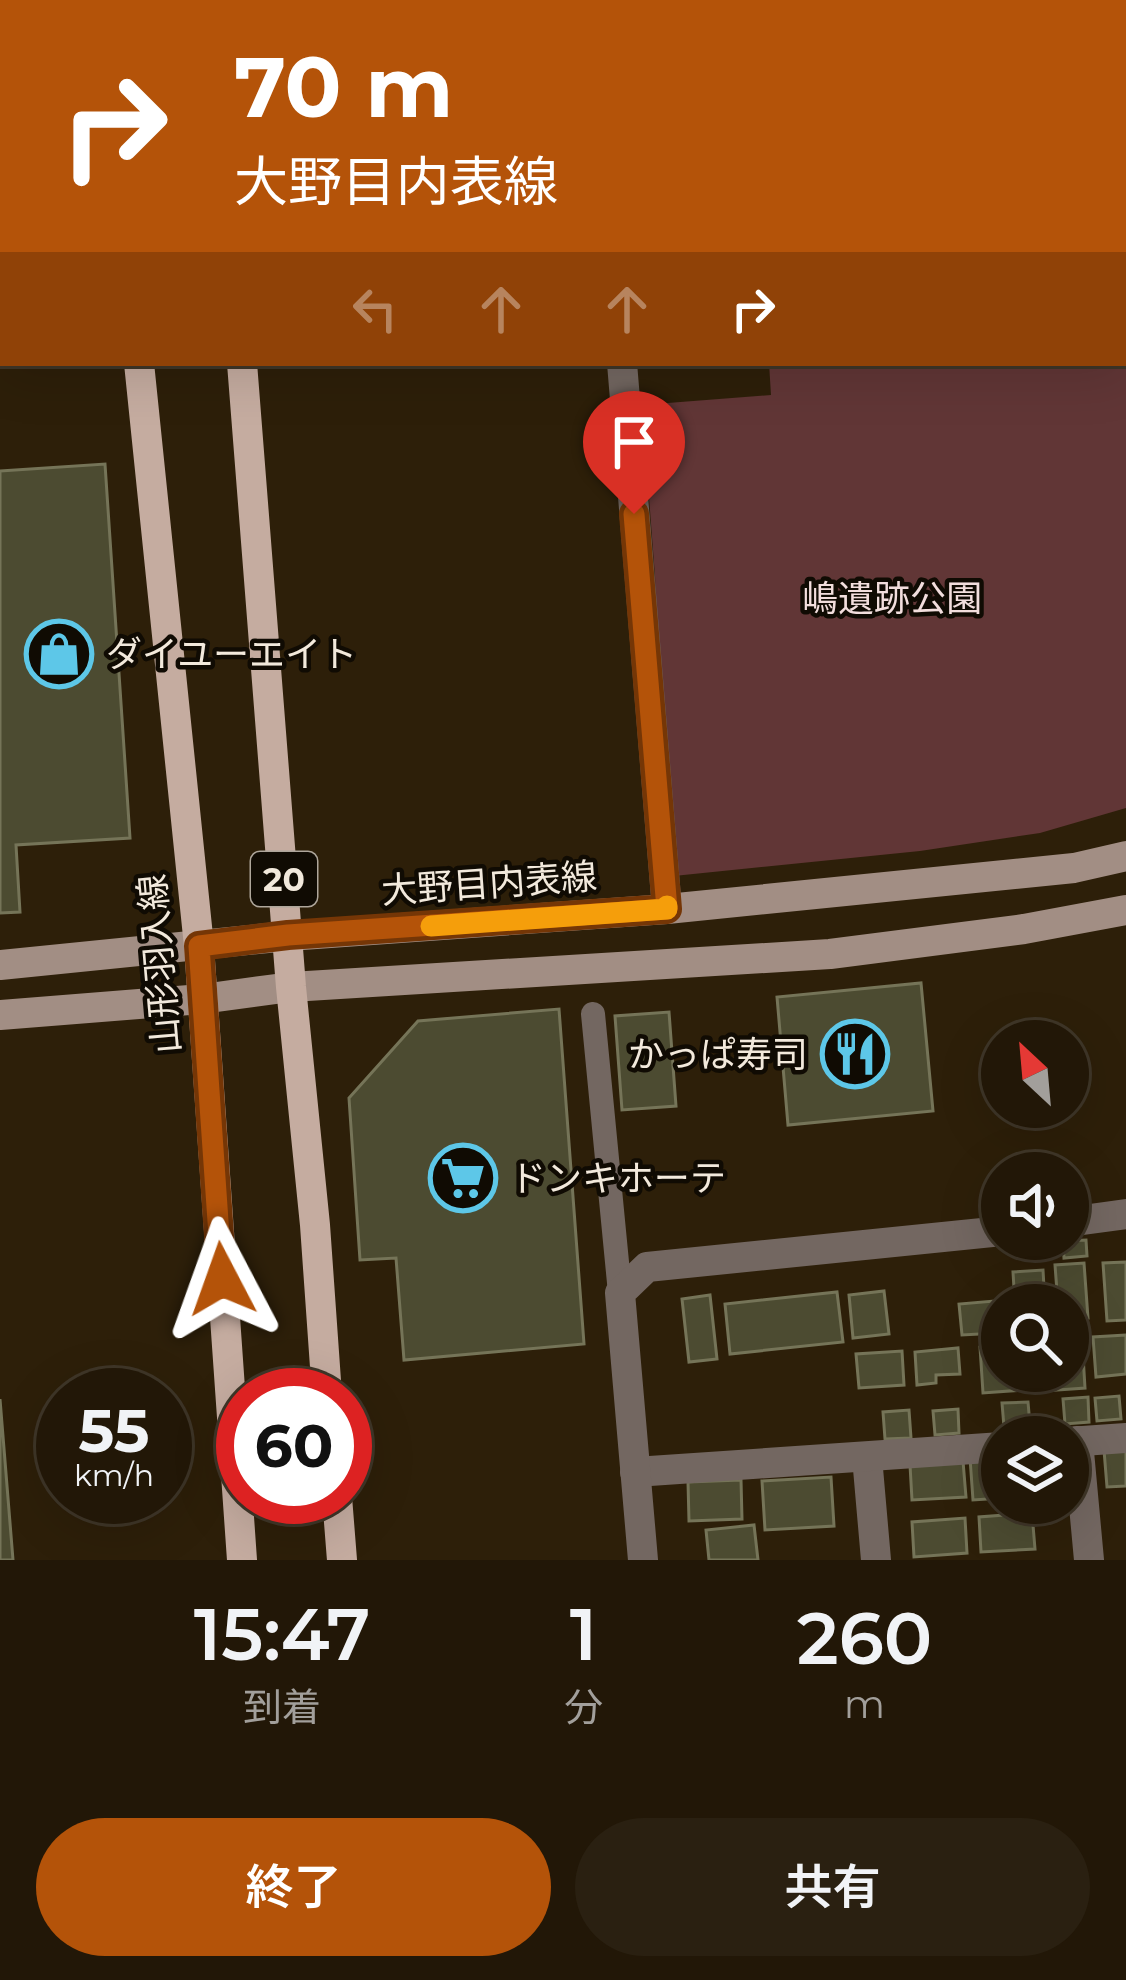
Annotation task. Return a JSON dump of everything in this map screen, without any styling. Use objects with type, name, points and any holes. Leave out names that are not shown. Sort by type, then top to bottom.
[{"type":"main road","name":"山形羽入線","points":[[140,366],[199,946],[242,1560]]},
{"type":"main road","name":"20","points":[[242,366],[325,1368]]},
{"type":"main road","name":"大野目内表線","points":[[0,965],[288,935],[667,909],[1074,868],[1126,856]]},
{"type":"main road","points":[[0,1015],[291,987],[830,954],[1024,929],[1126,910]]},
{"type":"main road","points":[[339,1524],[342,1560]]},
{"type":"street","points":[[622,366],[667,909]]},
{"type":"street","points":[[593,1014],[643,1560]]},
{"type":"street","points":[[1089,1219],[1126,1214]]},
{"type":"street","points":[[620,1293],[647,1267],[981,1234]]},
{"type":"street","points":[[1089,1440],[1126,1438]]},
{"type":"street","points":[[635,1472],[981,1448]]},
{"type":"street","points":[[868,1456],[876,1560]]},
{"type":"street","points":[[1084,1524],[1089,1560]]},
{"type":"green space","name":"嶋遺跡公園","points":[[769,366],[1126,366],[1126,808],[1040,833],[920,851],[664,877],[655,576],[642,405],[771,395]]},
{"type":"building","name":"ダイユーエイト","points":[[105,464],[130,838],[16,845],[20,912],[0,913],[0,471]]},
{"type":"building","name":"かっぱ寿司","points":[[921,983],[933,1111],[788,1125],[777,997]]},
{"type":"building","name":"ドンキホーテ","points":[[559,1009],[584,1344],[404,1360],[396,1258],[360,1260],[349,1098],[418,1021]]},
{"type":"building","points":[[669,1012],[676,1106],[622,1110],[615,1016]]},
{"type":"building","points":[[1126,1262],[1126,1320],[1107,1321],[1103,1263]]},
{"type":"building","points":[[1084,1263],[1086,1284],[1056,1284],[1055,1265]]},
{"type":"building","points":[[1043,1270],[1044,1284],[1014,1284],[1013,1272]]},
{"type":"building","points":[[884,1291],[889,1334],[853,1338],[849,1295]]},
{"type":"building","points":[[837,1292],[843,1342],[730,1354],[725,1304]]},
{"type":"building","points":[[710,1295],[717,1359],[689,1362],[682,1299]]},
{"type":"building","points":[[981,1302],[981,1334],[962,1335],[959,1304]]},
{"type":"building","points":[[1126,1335],[1126,1374],[1096,1377],[1093,1337]]},
{"type":"building","points":[[958,1348],[960,1374],[936,1375],[936,1383],[917,1385],[915,1352]]},
{"type":"building","points":[[902,1351],[904,1385],[859,1388],[856,1354]]},
{"type":"building","points":[[1119,1396],[1121,1419],[1097,1421],[1095,1398]]},
{"type":"building","points":[[1088,1397],[1089,1416],[1064,1416],[1063,1399]]},
{"type":"building","points":[[0,1399],[13,1560],[0,1560]]},
{"type":"building","points":[[1028,1402],[1029,1416],[1003,1416],[1002,1403]]},
{"type":"building","points":[[958,1409],[959,1433],[935,1435],[933,1411]]},
{"type":"building","points":[[909,1410],[911,1438],[885,1439],[883,1412]]},
{"type":"building","points":[[1126,1448],[1126,1486],[1107,1487],[1104,1450]]},
{"type":"building","points":[[981,1457],[981,1499],[973,1500],[970,1458]]},
{"type":"building","points":[[963,1461],[966,1497],[912,1500],[910,1465]]},
{"type":"building","points":[[831,1477],[834,1526],[765,1530],[762,1481]]},
{"type":"building","points":[[741,1480],[742,1519],[689,1521],[688,1482]]},
{"type":"building","points":[[979,1517],[981,1524],[1033,1524],[1035,1549],[981,1552]]},
{"type":"building","points":[[965,1518],[967,1553],[914,1557],[912,1522]]},
{"type":"building","points":[[754,1525],[758,1560],[709,1560],[706,1530]]},
{"type":"slow traffic","points":[[431,926],[667,906]]},
{"type":"place","name":"ダイユーエイト","points":[[59,654]]},
{"type":"place","name":"かっぱ寿司","points":[[855,1054]]},
{"type":"place","name":"ドンキホーテ","points":[[463,1178]]},
{"type":"route","points":[[222,1279],[199,946],[288,935],[667,909],[634,514]]}]
